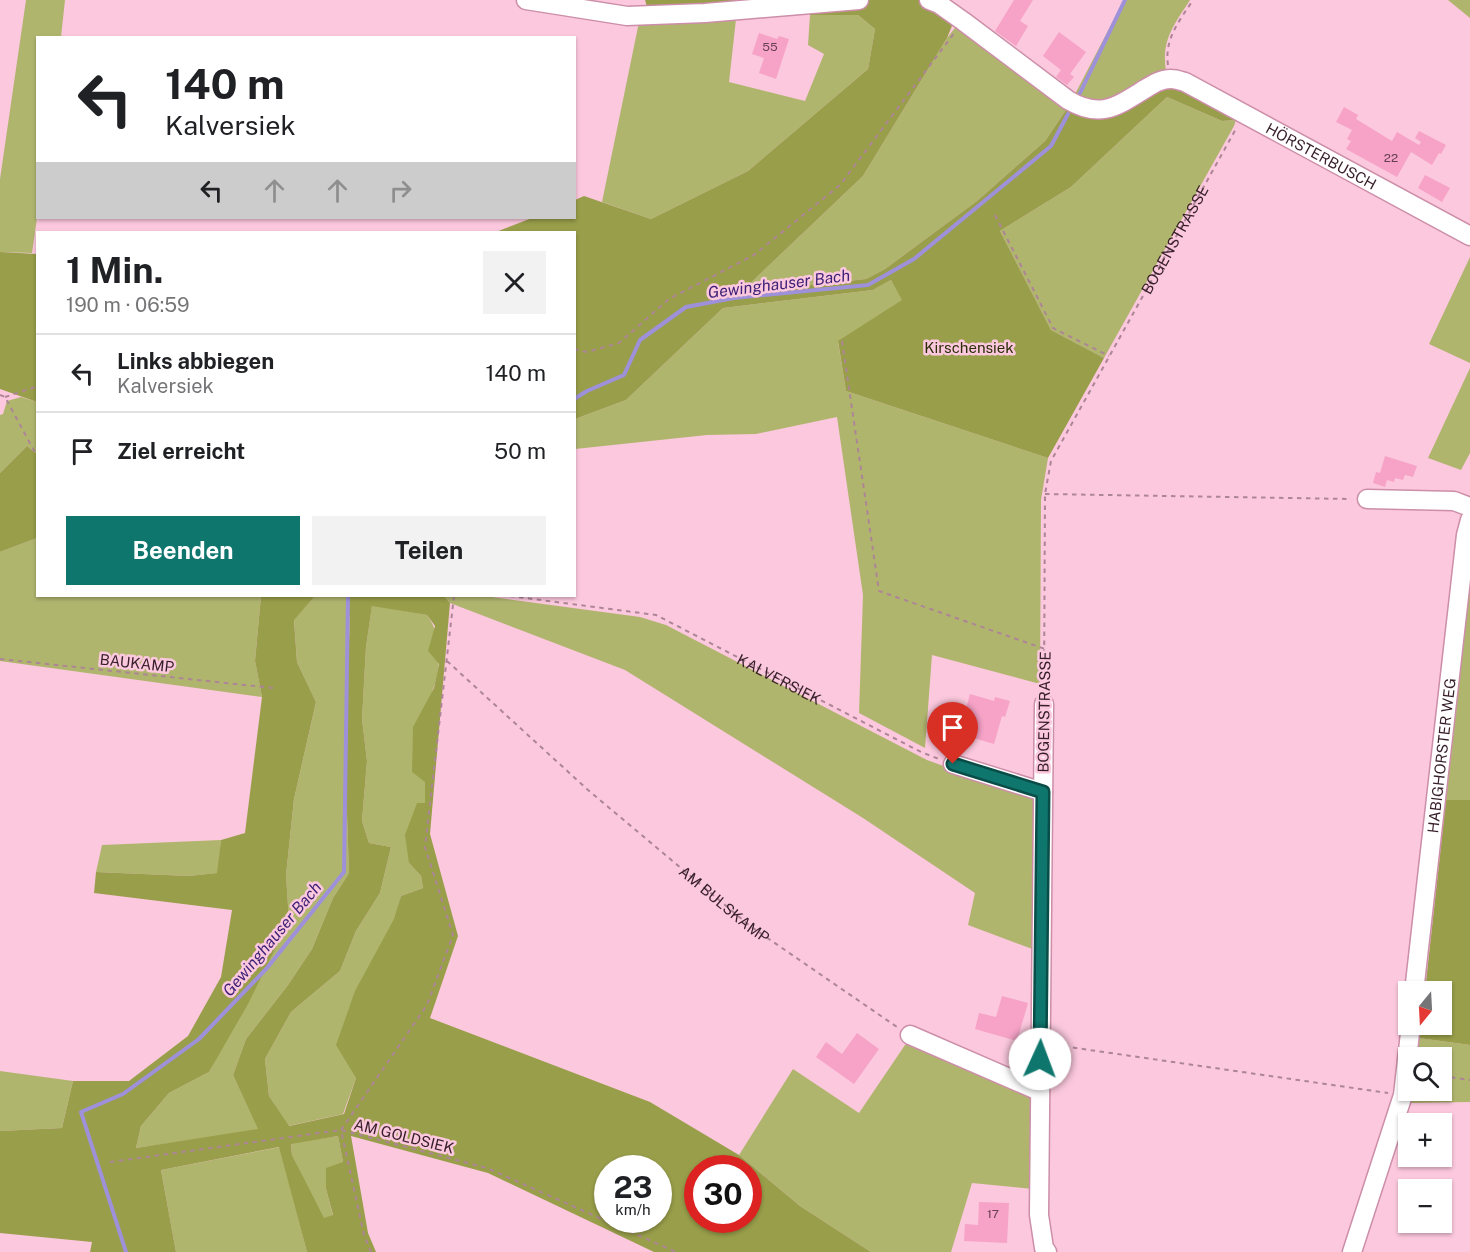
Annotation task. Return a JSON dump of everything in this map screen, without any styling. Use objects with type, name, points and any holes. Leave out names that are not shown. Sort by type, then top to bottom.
[{"type":"street","points":[[526,0],[627,16],[705,13],[859,0]]},
{"type":"street","points":[[929,0],[939,4],[963,21],[1082,109],[1096,110],[1116,107],[1156,82],[1171,79]]},
{"type":"street","name":"HÖRSTERBUSCH","points":[[1171,79],[1185,82],[1470,236]]},
{"type":"street","points":[[1367,499],[1454,501],[1470,507]]},
{"type":"street","name":"HABIGHORSTER WEG","points":[[1415,981],[1466,535],[1470,520]]},
{"type":"street","name":"BOGENSTRASSE","points":[[1044,704],[1039,1215],[1044,1248],[1047,1252]]},
{"type":"street","points":[[953,764],[1043,792]]},
{"type":"street","points":[[910,1035],[1039,1091]]},
{"type":"street","points":[[1352,1252],[1401,1101]]},
{"type":"path","points":[[1171,79],[1167,56],[1168,42],[1192,0]]},
{"type":"path","points":[[576,349],[587,352],[620,343],[669,299],[753,255],[840,186],[963,21]]},
{"type":"path","name":"BOGENSTRASSE","points":[[1044,704],[1045,494],[1051,461],[1244,114]]},
{"type":"path","points":[[995,215],[1053,328],[1109,356]]},
{"type":"path","points":[[842,341],[879,591],[1045,649]]},
{"type":"path","points":[[5,397],[36,387]]},
{"type":"path","points":[[0,395],[5,397],[36,454]]},
{"type":"path","points":[[1045,494],[1367,499]]},
{"type":"path","points":[[371,1252],[364,1235],[341,1130],[427,1005],[453,935],[425,847],[454,597]]},
{"type":"path","name":"KALVERSIEK","points":[[518,597],[656,615],[921,752],[953,764]]},
{"type":"path","name":"BAUKAMP","points":[[0,659],[273,688]]},
{"type":"path","name":"AM BULSKAMP","points":[[447,661],[588,790],[750,926],[910,1035]]},
{"type":"path","points":[[1041,1043],[1398,1094]]},
{"type":"path","points":[[1452,1077],[1470,1080]]},
{"type":"path","name":"AM GOLDSIEK","points":[[110,1162],[341,1130],[487,1168],[676,1252]]},
{"type":"green space","points":[[26,0],[65,0],[61,36],[36,36],[37,219],[32,253],[0,252],[0,179]]},
{"type":"green space","points":[[645,0],[793,0],[649,13]]},
{"type":"green space","name":"Kirschensiek","points":[[807,0],[920,0],[954,21],[947,38],[863,176],[740,293],[866,279],[885,269],[977,201],[1045,141],[1066,110],[1089,118],[1167,86],[1183,88],[1231,114],[1236,120],[1222,121],[1167,97],[1071,187],[1000,231],[1051,330],[1104,358],[1048,458],[846,391],[838,341],[902,300],[891,280],[873,290],[723,308],[626,400],[576,419],[576,231],[499,231],[529,219],[576,219],[576,200],[584,196],[651,219],[748,171],[868,69],[875,29],[858,15],[810,15]]},
{"type":"green space","points":[[1124,0],[1190,0],[1170,33],[1165,50],[1166,71],[1116,98],[1095,104],[1074,96]]},
{"type":"green space","points":[[1448,0],[1470,0],[1470,18]]},
{"type":"green space","points":[[810,15],[858,15],[875,29],[868,69],[748,171],[651,219],[602,202],[639,22],[736,19],[729,82],[805,101],[824,54],[808,45]]},
{"type":"green space","points":[[958,24],[1066,110],[1045,141],[977,201],[885,269],[866,279],[739,294],[863,176],[947,38]]},
{"type":"green space","points":[[1167,97],[1222,121],[1236,120],[1104,358],[1051,330],[1000,231],[1071,187]]},
{"type":"green space","points":[[0,252],[36,254],[36,402],[0,389]]},
{"type":"green space","points":[[1470,257],[1470,363],[1429,344]]},
{"type":"green space","points":[[891,280],[903,300],[838,342],[846,391],[1048,458],[1041,500],[1040,684],[932,655],[925,748],[859,713],[863,595],[837,417],[756,434],[707,435],[576,449],[576,419],[626,400],[723,308],[873,290]]},
{"type":"green space","points":[[1470,368],[1470,453],[1461,470],[1428,458]]},
{"type":"green space","points":[[21,397],[36,402],[36,453],[27,446],[0,473],[0,415],[3,414],[7,401]]},
{"type":"green space","points":[[27,446],[36,453],[36,538],[0,552],[0,473]]},
{"type":"green space","points":[[36,538],[36,597],[261,597],[255,661],[262,697],[0,661],[0,552]]},
{"type":"green space","points":[[1470,584],[1470,800],[1446,800]]},
{"type":"green space","points":[[261,597],[314,597],[294,620],[297,662],[316,702],[294,799],[286,875],[289,921],[248,1004],[209,1072],[169,1093],[141,1126],[136,1148],[258,1129],[233,1075],[246,1039],[288,985],[312,949],[333,898],[349,873],[344,728],[350,623],[347,597],[445,597],[450,603],[430,834],[458,936],[430,1018],[650,1102],[739,1155],[684,1155],[684,1233],[762,1233],[762,1174],[800,1206],[871,1252],[654,1252],[614,1233],[672,1233],[672,1155],[594,1155],[594,1223],[488,1173],[351,1136],[368,1233],[376,1252],[307,1252],[279,1147],[161,1170],[176,1252],[90,1252],[92,1242],[0,1233],[0,1131],[62,1128],[73,1081],[129,1081],[188,1036],[221,977],[232,910],[94,893],[96,872],[189,876],[217,873],[221,840],[245,833],[262,697],[255,661]],"holes":[[[372,606],[427,615],[435,626],[428,651],[439,664],[434,688],[413,727],[412,772],[425,782],[425,803],[417,803],[405,835],[409,863],[421,876],[423,888],[401,896],[394,919],[355,991],[336,1045],[356,1078],[344,1114],[289,1126],[269,1096],[265,1059],[291,1012],[340,971],[356,931],[380,893],[391,847],[369,843],[362,821],[367,761],[362,719],[366,647]],[[338,1136],[343,1162],[326,1168],[326,1189],[333,1215],[324,1218],[292,1155],[291,1144]]]},
{"type":"green space","points":[[314,597],[347,597],[350,623],[344,728],[349,873],[333,898],[312,949],[288,985],[246,1039],[233,1075],[259,1130],[136,1148],[141,1126],[169,1093],[209,1072],[289,921],[286,875],[294,799],[316,702],[297,662],[294,619]]},
{"type":"green space","points":[[445,597],[491,597],[640,617],[666,625],[927,760],[1038,800],[1035,950],[968,925],[975,893],[863,818],[625,670],[450,603]]},
{"type":"green space","points":[[372,605],[427,615],[436,634],[438,645],[438,668],[429,699],[425,804],[409,863],[421,876],[423,888],[401,896],[356,1078],[343,1114],[288,1126],[269,1096],[265,1059],[291,1012],[340,971],[356,931],[380,893],[391,847],[369,843],[362,821],[367,761],[362,719],[366,647]]},
{"type":"green space","points":[[1446,800],[1470,800],[1470,1045],[1419,1038],[1419,1035],[1452,1035],[1452,981],[1426,981]]},
{"type":"green space","points":[[221,840],[218,873],[189,876],[96,872],[102,845]]},
{"type":"green space","points":[[1419,1038],[1470,1045],[1470,1102],[1411,1103],[1411,1101],[1452,1101],[1452,1047],[1418,1047]]},
{"type":"green space","points":[[918,1043],[1024,1091],[1033,1102],[1033,1189],[972,1183],[951,1252],[871,1252],[800,1206],[762,1174],[762,1155],[739,1155],[793,1069],[859,1113],[905,1045]]},
{"type":"green space","points":[[0,1071],[73,1081],[62,1128],[0,1131]]},
{"type":"green space","points":[[338,1136],[343,1162],[326,1189],[333,1216],[323,1219],[292,1155],[291,1143]]},
{"type":"green space","points":[[280,1147],[307,1252],[176,1252],[161,1170]]},
{"type":"building","points":[[1014,0],[1033,0],[1020,21],[1028,26],[1016,46],[995,31]]},
{"type":"building","points":[[1059,32],[1086,52],[1070,74],[1074,77],[1067,85],[1056,77],[1061,70],[1043,56]]},
{"type":"building","points":[[759,33],[777,39],[779,36],[789,39],[776,79],[759,73],[764,58],[752,54]]},
{"type":"building","points":[[1344,107],[1358,115],[1356,119],[1392,141],[1397,132],[1419,145],[1421,142],[1415,138],[1419,131],[1446,145],[1432,165],[1411,152],[1397,177],[1346,149],[1351,141],[1347,139],[1352,130],[1336,122]]},
{"type":"building","points":[[1425,175],[1450,188],[1442,202],[1418,188]]},
{"type":"building","points":[[1385,456],[1417,466],[1413,477],[1405,475],[1403,480],[1395,478],[1394,482],[1387,480],[1385,487],[1373,483],[1376,472],[1380,473]]},
{"type":"building","points":[[970,694],[994,701],[995,697],[1010,701],[1005,717],[1002,716],[994,744],[943,729],[948,711],[964,716]]},
{"type":"building","points":[[1002,996],[1028,1003],[1017,1041],[975,1029],[979,1013],[996,1017]]},
{"type":"building","points":[[857,1033],[879,1049],[854,1084],[816,1057],[826,1042],[842,1054]]},
{"type":"building","points":[[979,1202],[1009,1203],[1007,1243],[964,1241],[965,1224],[978,1225]]},
{"type":"waterway","name":"Gewinghauser Bach","points":[[1080,93],[1125,0]]},
{"type":"waterway","name":"Gewinghauser Bach","points":[[576,398],[624,375],[640,340],[686,307],[734,298],[868,285],[914,259],[1051,146],[1068,114]]},
{"type":"waterway","name":"Gewinghauser Bach","points":[[126,1252],[81,1112],[123,1094],[199,1039],[267,968],[344,872],[348,597]]},
{"type":"route","points":[[953,764],[1043,792],[1040,1059]]}]
